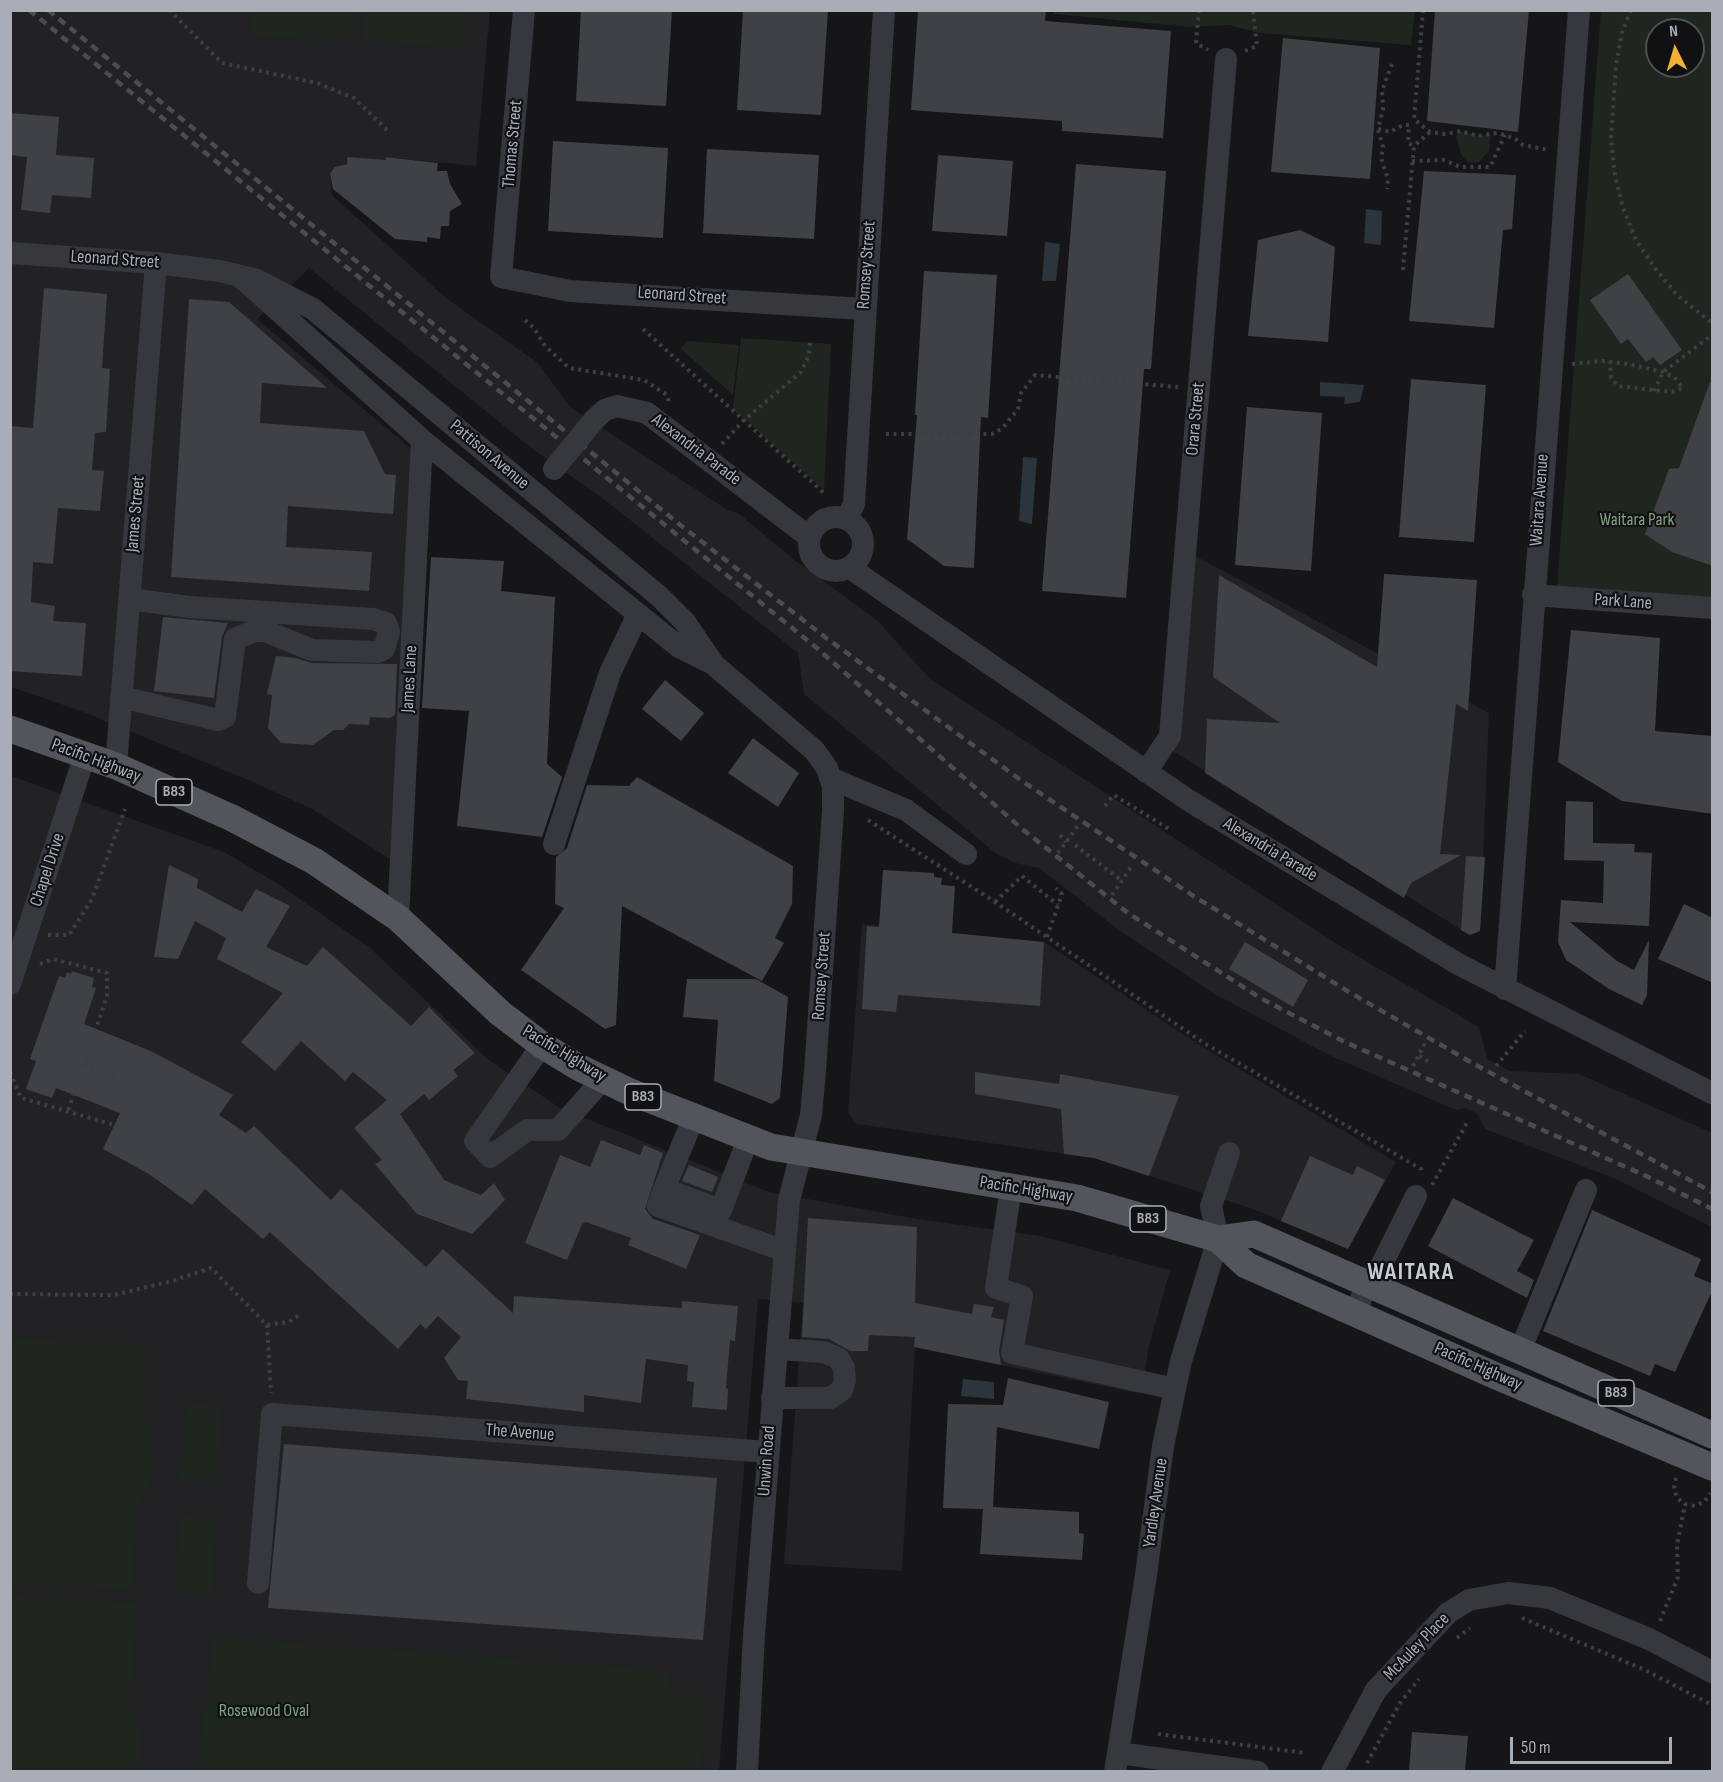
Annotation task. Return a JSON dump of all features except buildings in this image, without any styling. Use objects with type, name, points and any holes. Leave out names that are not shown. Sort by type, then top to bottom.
[{"type":"main road","name":"Pacific Highway","points":[[10,729],[116,766],[232,818],[304,856],[398,918],[500,1013],[542,1045],[603,1079],[694,1117],[748,1139],[800,1152],[1077,1198],[1218,1239],[1254,1234],[1713,1435]]},
{"type":"main road","name":"Pacific Highway","points":[[1218,1239],[1246,1265],[1496,1376],[1713,1467]]},
{"type":"street","name":"Thomas Street","points":[[501,277],[524,10]]},
{"type":"street","name":"Romsey Street","points":[[847,519],[854,504],[864,309],[884,10]]},
{"type":"street","name":"Waitara Avenue","points":[[1505,989],[1579,10]]},
{"type":"street","name":"Orara Street","points":[[1146,772],[1170,736],[1226,59]]},
{"type":"street","name":"Leonard Street","points":[[10,253],[156,263],[231,274]]},
{"type":"street","name":"James Street","points":[[116,766],[156,263]]},
{"type":"street","name":"Pattison Avenue","points":[[231,274],[422,440],[679,647],[712,664],[814,750],[827,768],[832,788]]},
{"type":"street","name":"Pattison Avenue","points":[[231,274],[280,290],[313,309],[660,597],[685,622],[712,664]]},
{"type":"street","name":"Leonard Street","points":[[501,277],[570,291],[864,309]]},
{"type":"street","name":"Alexandria Parade","points":[[534,493],[594,420],[605,411],[617,406],[647,413],[809,537]]},
{"type":"street","name":"James Lane","points":[[398,918],[422,440]]},
{"type":"street","points":[[829,518],[847,519],[854,523],[863,538],[861,555],[850,568],[831,571],[823,568],[811,555],[809,537],[820,521],[829,518]]},
{"type":"street","name":"Alexandria Parade","points":[[850,568],[1146,772],[1431,948],[1505,989],[1713,1093]]},
{"type":"street","name":"Park Lane","points":[[1533,595],[1713,608]]},
{"type":"street","points":[[122,697],[218,720],[225,717],[235,639],[254,631],[265,631],[312,650],[378,652],[384,649],[388,642],[389,632],[386,623],[373,619],[189,607],[130,599]]},
{"type":"street","points":[[554,844],[610,673],[638,614]]},
{"type":"street","name":"Chapel Drive","points":[[12,979],[85,755]]},
{"type":"street","name":"Romsey Street","points":[[800,1152],[811,1115],[814,1082],[832,788]]},
{"type":"street","points":[[832,788],[906,810],[966,854]]},
{"type":"street","points":[[542,1045],[475,1141],[490,1157],[527,1130],[558,1130],[603,1079]]},
{"type":"street","points":[[694,1117],[658,1206],[718,1218],[785,1251]]},
{"type":"street","points":[[718,1218],[748,1139]]},
{"type":"street","name":"Unwin Road","points":[[747,1772],[772,1398],[790,1189],[800,1152]]},
{"type":"street","points":[[1218,1239],[1211,1206],[1229,1153]]},
{"type":"street","points":[[1011,1187],[996,1288],[1022,1296],[1012,1353],[1175,1389]]},
{"type":"street","points":[[1520,1351],[1586,1190]]},
{"type":"street","points":[[1356,1312],[1367,1283],[1381,1266],[1416,1196]]},
{"type":"street","name":"Yardley Avenue","points":[[1116,1762],[1146,1575],[1163,1446],[1180,1361],[1218,1239]]},
{"type":"street","points":[[772,1398],[830,1398],[842,1390],[845,1380],[844,1368],[838,1358],[824,1352],[777,1349]]},
{"type":"street","points":[[258,1583],[272,1414]]},
{"type":"street","name":"The Avenue","points":[[272,1414],[768,1452]]},
{"type":"street","name":"McAuley Place","points":[[1332,1772],[1376,1690],[1448,1613],[1469,1600],[1508,1593],[1550,1598],[1649,1639],[1713,1672]]},
{"type":"street","points":[[1116,1762],[1258,1772]]},
{"type":"path","points":[[169,10],[222,63],[317,83],[354,98],[390,133]]},
{"type":"path","points":[[1199,10],[1196,43],[1226,59],[1257,46],[1253,10]]},
{"type":"path","points":[[1423,10],[1414,119],[1430,132],[1444,134],[1461,131],[1478,136],[1497,133],[1523,145],[1568,152]]},
{"type":"path","points":[[1631,10],[1622,32],[1616,65],[1611,139],[1615,176],[1623,208],[1636,240],[1657,271],[1678,296],[1713,323]]},
{"type":"path","points":[[1387,189],[1388,179],[1381,158],[1383,147],[1378,129],[1383,109],[1382,91],[1392,64]]},
{"type":"path","points":[[1378,129],[1390,132],[1403,125],[1409,125],[1408,143],[1414,147]]},
{"type":"path","points":[[1403,270],[1414,147],[1430,132]]},
{"type":"path","points":[[1412,161],[1444,160],[1460,167],[1490,167],[1505,135]]},
{"type":"path","points":[[525,320],[534,328],[545,346],[569,368],[644,380],[667,395],[670,404]]},
{"type":"path","points":[[643,329],[824,493]]},
{"type":"path","points":[[1654,391],[1663,372],[1713,335]]},
{"type":"path","points":[[721,446],[743,421],[801,372],[809,355],[810,340]]},
{"type":"path","points":[[1551,366],[1610,362],[1663,372],[1674,377],[1683,388],[1672,392],[1618,386],[1611,378],[1610,362]]},
{"type":"path","points":[[886,434],[992,434],[1003,428],[1018,409],[1021,393],[1035,375],[1199,389]]},
{"type":"path","points":[[1105,806],[1114,795],[1169,829]]},
{"type":"path","points":[[26,935],[69,935],[92,899],[125,808]]},
{"type":"path","points":[[864,818],[995,902],[1203,1043],[1421,1169],[1422,1180],[1432,1186],[1468,1120]]},
{"type":"path","points":[[1058,853],[1078,826]]},
{"type":"path","points":[[1060,835],[1066,842]]},
{"type":"path","points":[[1075,845],[1122,880]]},
{"type":"path","points":[[1112,895],[1133,864]]},
{"type":"path","points":[[995,902],[1022,876],[1058,905]]},
{"type":"path","points":[[1047,937],[1062,894],[1056,888]]},
{"type":"path","points":[[12,979],[52,959],[107,973],[107,996],[68,1111]]},
{"type":"path","points":[[1496,1066],[1526,1031]]},
{"type":"path","points":[[1413,1066],[1425,1043]]},
{"type":"path","points":[[1419,1056],[1428,1061]]},
{"type":"path","points":[[84,1065],[114,1079]]},
{"type":"path","points":[[10,1072],[21,1098],[114,1125]]},
{"type":"path","points":[[10,1294],[114,1295],[172,1281],[211,1268],[267,1325],[272,1414]]},
{"type":"path","points":[[267,1325],[289,1322],[302,1313]]},
{"type":"path","points":[[1676,1478],[1674,1488],[1677,1498],[1685,1504],[1695,1506],[1704,1502],[1710,1493]]},
{"type":"path","points":[[1657,1627],[1678,1577],[1677,1545],[1685,1504]]},
{"type":"path","points":[[1513,1616],[1645,1670],[1713,1705]]},
{"type":"path","points":[[1449,1645],[1473,1625]]},
{"type":"path","points":[[1367,1763],[1400,1703],[1420,1677]]},
{"type":"path","points":[[1154,1733],[1306,1753]]},
{"type":"shaded area","points":[[11,11],[490,11],[476,166],[386,157],[386,160],[347,164],[335,167],[330,173],[332,195],[446,298],[538,363],[570,407],[726,509],[739,514],[797,562],[878,621],[930,679],[1345,949],[1479,1027],[1487,1059],[1510,1071],[1579,1074],[1712,1133],[1712,1227],[1616,1179],[1485,1129],[1478,1114],[1466,1108],[1456,1110],[1329,1055],[1213,993],[1119,930],[1039,868],[1015,863],[994,852],[804,694],[798,653],[601,497],[535,451],[309,268],[257,319],[417,454],[393,861],[312,809],[253,782],[81,711],[11,687]]},
{"type":"shaded area","points":[[1366,209],[1382,211],[1381,245],[1364,243]]},
{"type":"shaded area","points":[[1045,242],[1060,244],[1056,281],[1042,281]]},
{"type":"shaded area","points":[[1320,382],[1364,385],[1360,402],[1344,404],[1345,397],[1320,396]]},
{"type":"shaded area","points":[[1023,457],[1037,458],[1032,524],[1019,521]]},
{"type":"shaded area","points":[[1188,552],[1489,713],[1480,931],[1470,935],[1171,750]]},
{"type":"shaded area","points":[[11,776],[224,852],[275,882],[369,947],[489,1060],[560,1108],[769,1192],[917,1219],[1040,1236],[1170,1270],[1148,1350],[1142,1394],[915,1347],[902,1571],[784,1564],[803,1303],[758,1299],[719,1771],[11,1772]]},
{"type":"shaded area","points":[[862,924],[1044,942],[1201,1046],[1396,1162],[1348,1249],[1256,1210],[1094,1158],[857,1124],[848,1113]]},
{"type":"shaded area","points":[[963,1379],[994,1382],[994,1399],[961,1396]]},
{"type":"green space","points":[[1054,10],[1415,11],[1411,45],[1259,33],[1229,25],[1191,27],[1054,14]]},
{"type":"green space","points":[[253,11],[353,11],[351,41],[252,36]]},
{"type":"green space","points":[[365,11],[465,11],[463,47],[364,42]]},
{"type":"green space","name":"Waitara Park","points":[[1601,11],[1712,11],[1712,601],[1557,588]]},
{"type":"green space","points":[[1461,131],[1478,136],[1491,134],[1489,151],[1479,162],[1468,163],[1461,154],[1456,136]]},
{"type":"green space","points":[[741,338],[831,344],[824,490],[733,409]]},
{"type":"green space","points":[[687,341],[739,345],[733,395],[681,349]]},
{"type":"green space","points":[[10,1338],[145,1344],[142,1410],[151,1429],[154,1465],[150,1481],[136,1508],[132,1590],[11,1583]]},
{"type":"green space","points":[[186,1403],[222,1405],[217,1484],[180,1481]]},
{"type":"green space","points":[[180,1515],[217,1518],[211,1596],[175,1593]]},
{"type":"green space","points":[[10,1595],[137,1604],[129,1705],[138,1724],[141,1741],[138,1771],[11,1771]]},
{"type":"green space","name":"Rosewood Oval","points":[[213,1637],[669,1671],[668,1693],[707,1695],[701,1771],[198,1771]]},
{"type":"railway","points":[[29,10],[818,649],[1021,828],[1128,913],[1262,999],[1345,1042],[1646,1176],[1712,1209]]},
{"type":"railway","points":[[48,10],[679,524],[825,637],[1022,781],[1192,895],[1349,992],[1474,1064],[1712,1192]]},
{"type":"district","name":"WAITARA","points":[[1411,1273]]}]
